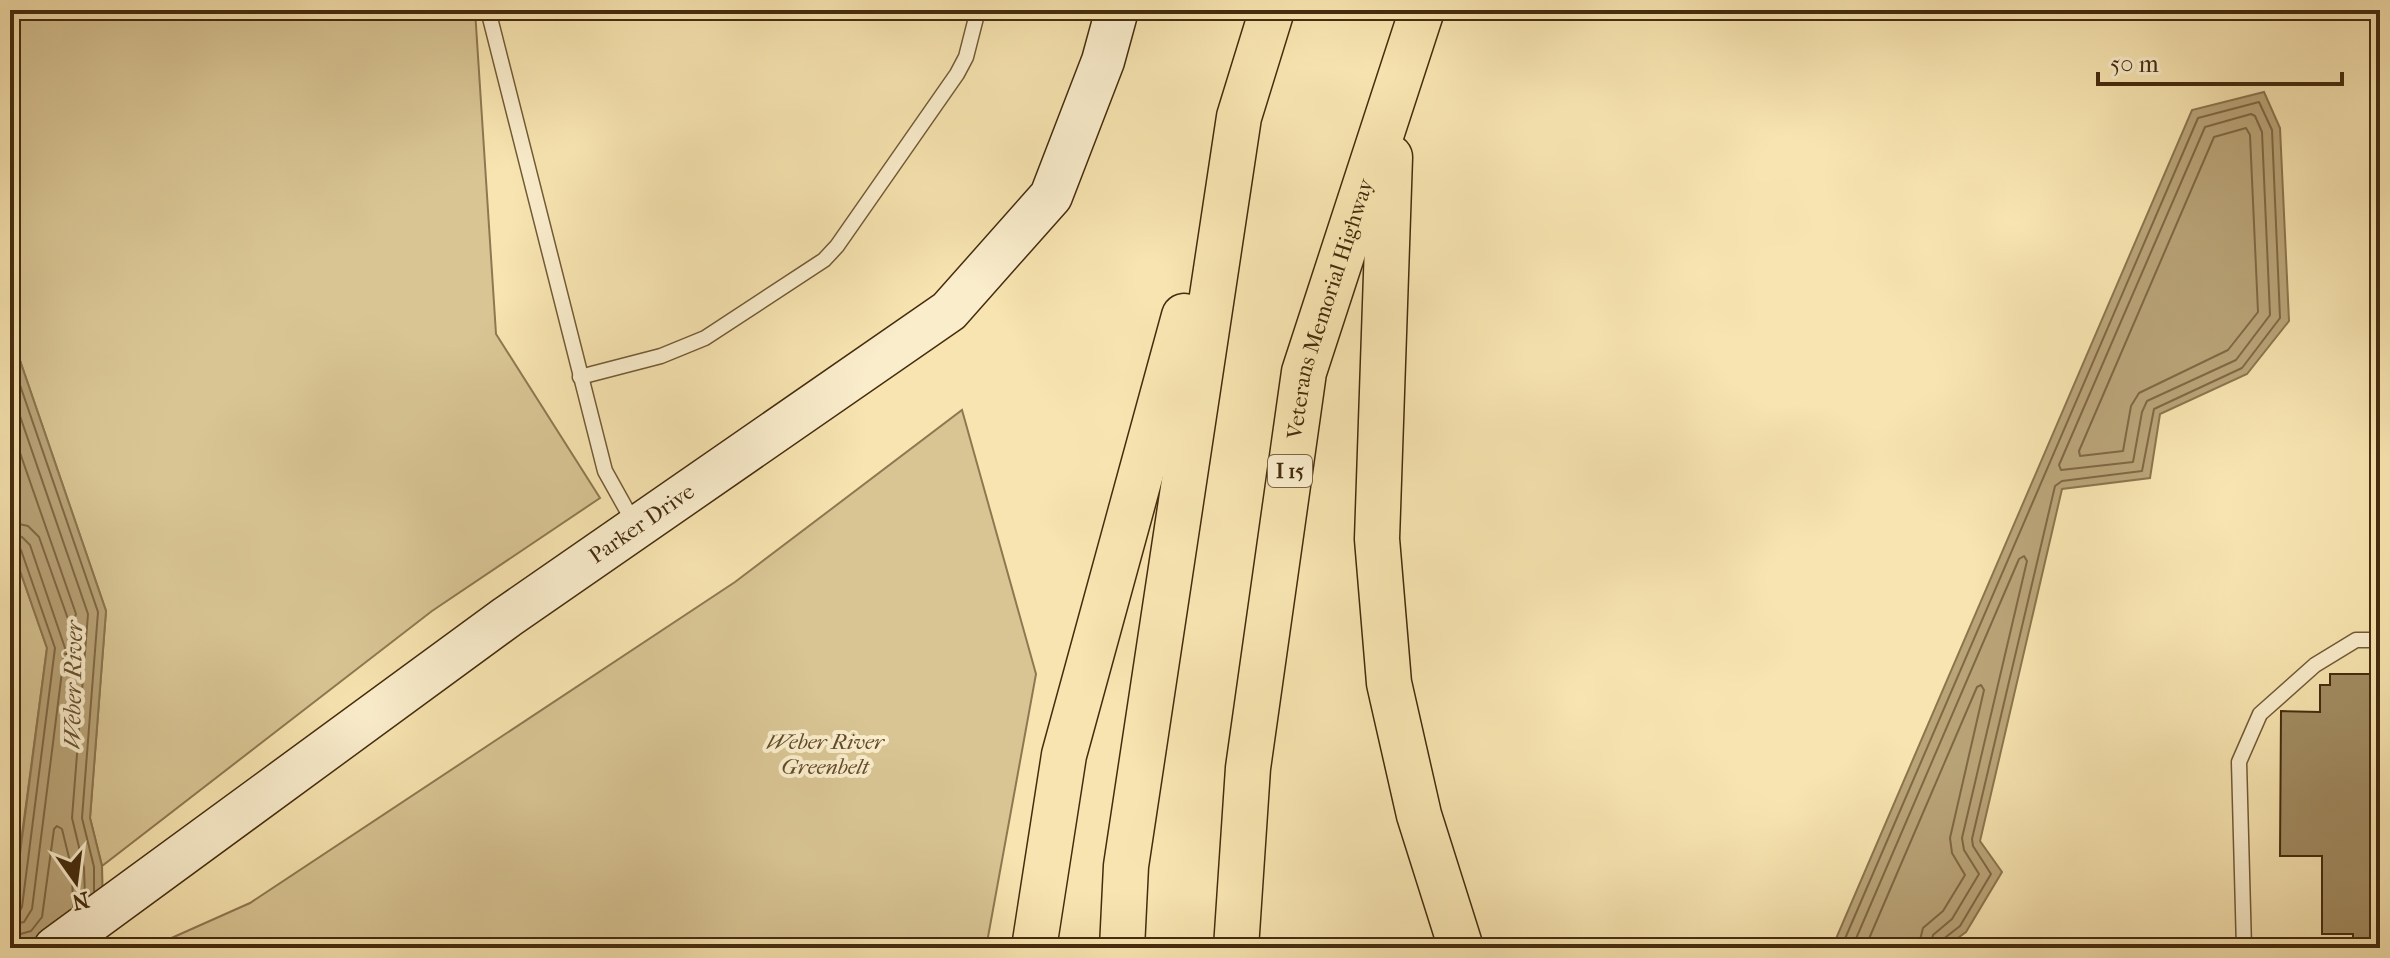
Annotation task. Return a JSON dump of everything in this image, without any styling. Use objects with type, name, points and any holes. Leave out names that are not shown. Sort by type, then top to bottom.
[{"type":"highway","points":[[1034,948],[1064,755],[1239,117],[1272,10]]},
{"type":"highway","name":"Veterans Memorial Highway","points":[[1236,948],[1248,768],[1304,372],[1422,10]]},
{"type":"highway","points":[[1393,105],[1377,539],[1386,654],[1389,683],[1419,815],[1461,948]]},
{"type":"highway","points":[[1122,948],[1126,866],[1239,117]]},
{"type":"street","name":"Parker Drive","points":[[55,948],[507,617],[949,311],[1051,196],[1103,61],[1117,10]]},
{"type":"lane","points":[[488,10],[605,471],[636,527]]},
{"type":"lane","points":[[580,377],[685,348],[824,260],[837,246],[957,74],[966,57],[978,10]]},
{"type":"lane","points":[[2244,948],[2239,762],[2254,726],[2260,714],[2315,665],[2356,640],[2380,640]]},
{"type":"green space","points":[[10,10],[475,10],[496,334],[600,498],[432,611],[102,866],[90,818],[106,611],[10,338]]},
{"type":"green space","name":"Weber River Greenbelt","points":[[962,410],[1036,674],[986,948],[149,948],[250,903],[735,582]]},
{"type":"green space","points":[[10,542],[47,648],[10,924]]},
{"type":"water","points":[[2264,92],[2280,128],[2289,321],[2247,374],[2160,414],[2150,478],[2062,489],[1980,841],[2002,872],[1966,932],[1944,948],[1832,948],[2192,110]]},
{"type":"water","name":"Weber River","points":[[10,338],[106,611],[90,818],[102,866],[104,948],[10,948],[47,648],[10,542]]},
{"type":"building","points":[[2330,674],[2380,674],[2380,948],[2353,948],[2353,934],[2322,934],[2322,856],[2280,856],[2281,711],[2320,712],[2320,685],[2330,685]]}]
